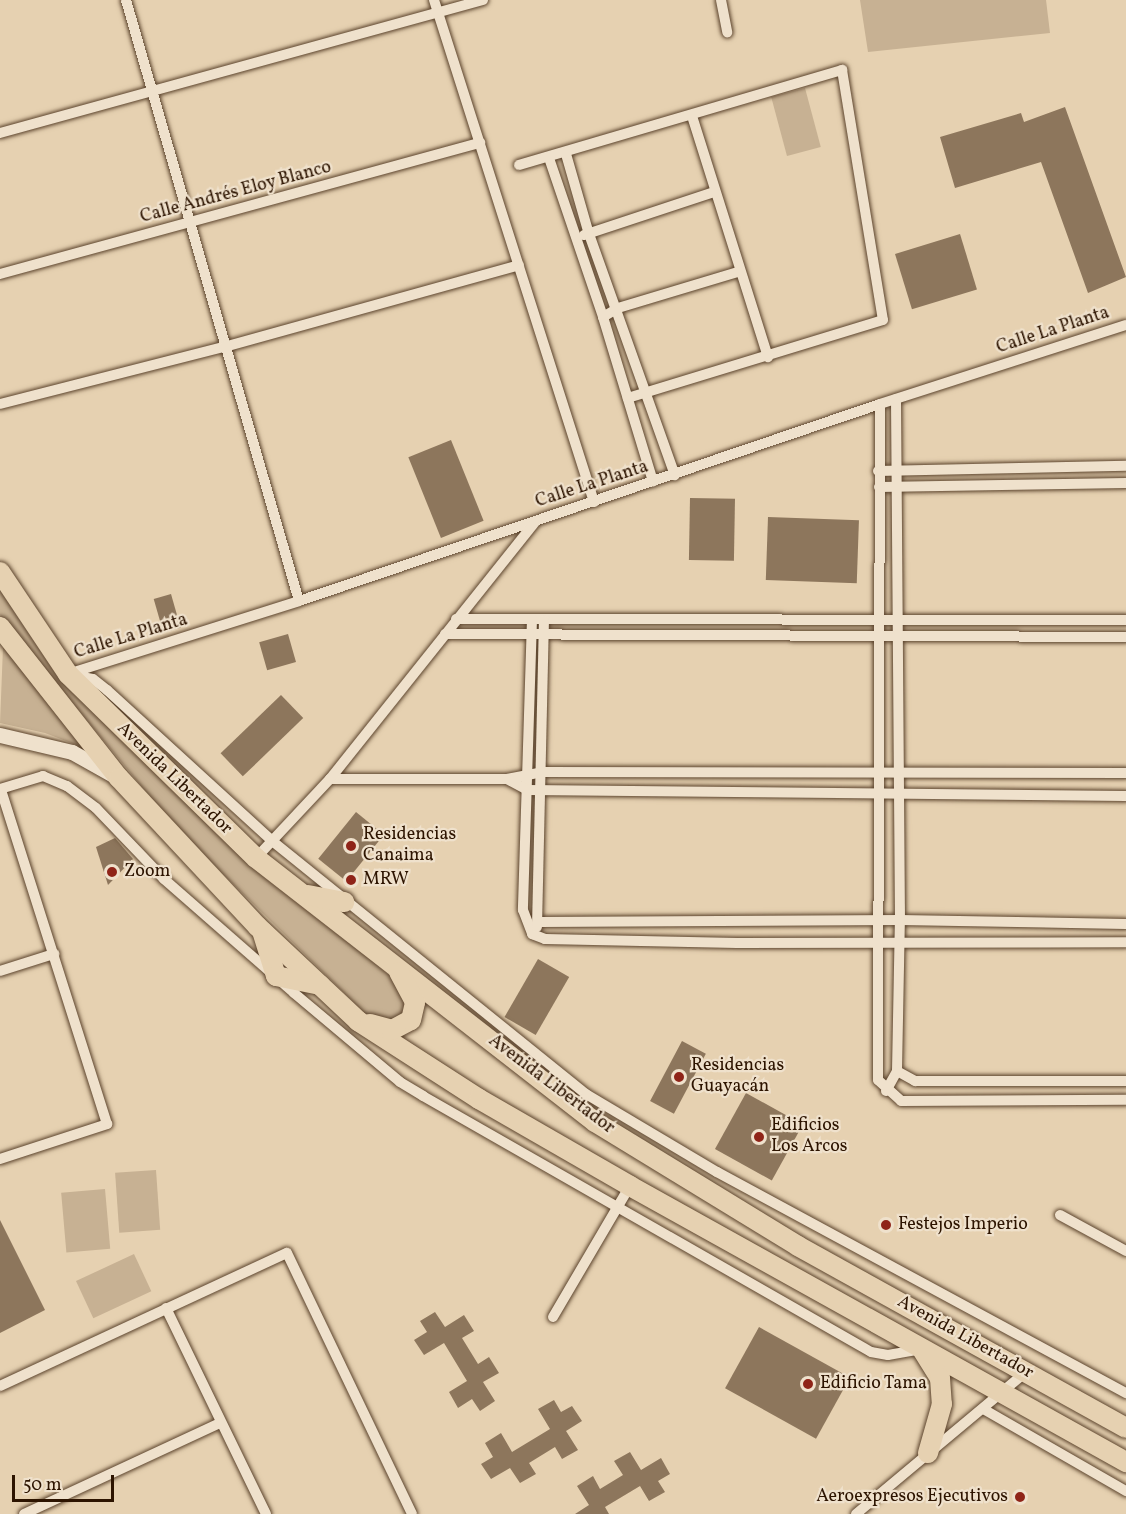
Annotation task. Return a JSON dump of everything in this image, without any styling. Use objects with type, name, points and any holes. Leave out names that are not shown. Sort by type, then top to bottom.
[{"type":"highway","name":"Avenida Libertador","points":[[0,572],[27,606],[68,674],[256,858],[306,894],[595,1122],[798,1246],[1126,1428]]},
{"type":"highway","name":"Avenida Libertador","points":[[0,627],[119,778],[262,931],[358,1021],[479,1099],[630,1186],[1126,1462]]},
{"type":"highway","points":[[306,894],[344,902]]},
{"type":"highway","points":[[262,931],[276,976],[320,985]]},
{"type":"highway","points":[[358,1021],[392,1030],[411,1020],[415,1002],[396,966]]},
{"type":"highway","points":[[921,1349],[940,1378],[942,1404],[928,1453]]},
{"type":"street","points":[[126,0],[188,224],[299,601]]},
{"type":"street","points":[[434,0],[594,502]]},
{"type":"street","points":[[0,133],[483,0]]},
{"type":"street","points":[[722,0],[727,32]]},
{"type":"street","points":[[519,165],[566,154],[842,70],[883,320],[628,398]]},
{"type":"street","points":[[692,116],[738,272],[768,357]]},
{"type":"street","name":"Calle Andrés Eloy Blanco","points":[[0,274],[480,143]]},
{"type":"street","points":[[566,154],[589,234],[618,308],[644,394],[675,475]]},
{"type":"street","points":[[549,158],[603,316],[652,482]]},
{"type":"street","points":[[575,237],[714,192]]},
{"type":"street","points":[[0,404],[224,347],[519,265]]},
{"type":"street","points":[[603,316],[618,308],[738,272]]},
{"type":"street","name":"Calle La Planta","points":[[68,674],[299,601],[880,404],[1126,326]]},
{"type":"street","points":[[886,1091],[897,1071],[902,793],[895,486],[896,399]]},
{"type":"street","points":[[880,404],[878,471],[881,794],[878,1080],[886,1091],[901,1101],[1126,1100]]},
{"type":"street","points":[[878,471],[1126,466]]},
{"type":"street","points":[[879,487],[1126,483]]},
{"type":"street","points":[[256,858],[330,779],[536,520]]},
{"type":"street","name":"Avenida Libertador","points":[[0,562],[27,606]]},
{"type":"street","points":[[456,619],[1126,620]]},
{"type":"street","points":[[538,620],[542,772],[536,911],[540,922]]},
{"type":"street","points":[[445,634],[1126,637]]},
{"type":"street","points":[[531,934],[524,910],[527,773],[538,636]]},
{"type":"street","name":"Avenida Libertador","points":[[68,674],[93,679],[107,690],[271,840],[344,902],[586,1094],[717,1172],[1126,1393]]},
{"type":"street","points":[[0,735],[72,752],[119,778]]},
{"type":"street","points":[[330,779],[507,779],[527,773],[542,772],[1126,773]]},
{"type":"street","name":"Avenida Libertador","points":[[0,789],[43,776],[67,786],[96,808],[164,879],[400,1082],[619,1205],[871,1352],[888,1355],[921,1349]]},
{"type":"street","points":[[507,779],[528,790],[1126,795]]},
{"type":"street","points":[[0,789],[107,1124],[0,1159]]},
{"type":"street","points":[[540,922],[900,920],[1126,924]]},
{"type":"street","points":[[531,934],[540,922]]},
{"type":"street","points":[[735,922],[737,943]]},
{"type":"street","points":[[531,934],[545,939],[737,943],[1126,942]]},
{"type":"street","points":[[0,971],[54,954]]},
{"type":"street","points":[[897,1071],[915,1081],[1126,1081]]},
{"type":"street","points":[[553,1317],[630,1186]]},
{"type":"street","points":[[1060,1215],[1126,1251]]},
{"type":"street","points":[[0,1386],[287,1253],[412,1514]]},
{"type":"street","points":[[166,1308],[220,1423],[267,1514]]},
{"type":"street","points":[[856,1514],[928,1453],[985,1410],[1026,1372]]},
{"type":"street","points":[[985,1410],[1126,1491]]},
{"type":"street","points":[[24,1514],[220,1423]]},
{"type":"shaded area","points":[[860,0],[1046,0],[1050,33],[868,52]]},
{"type":"shaded area","points":[[805,88],[821,147],[787,156],[771,97]]},
{"type":"shaded area","points":[[0,582],[88,702],[178,796],[410,993],[420,1021],[376,1024],[176,828],[0,615]]},
{"type":"shaded area","points":[[3,647],[87,749],[45,733],[0,723]]},
{"type":"shaded area","points":[[156,1170],[160,1230],[119,1233],[115,1173]]},
{"type":"shaded area","points":[[105,1189],[110,1249],[66,1253],[61,1193]]},
{"type":"shaded area","points":[[134,1254],[151,1291],[93,1318],[76,1281]]},
{"type":"building","points":[[1065,107],[1126,277],[1088,293],[1041,162],[955,188],[940,137],[1021,113],[1024,122]]},
{"type":"building","points":[[960,234],[977,289],[912,309],[895,254]]},
{"type":"building","points":[[451,440],[484,521],[441,538],[408,457]]},
{"type":"building","points":[[690,498],[735,499],[734,561],[689,560]]},
{"type":"building","points":[[768,517],[859,520],[857,583],[766,580]]},
{"type":"building","points":[[171,594],[181,628],[163,633],[154,599]]},
{"type":"building","points":[[288,634],[296,662],[267,670],[259,642]]},
{"type":"building","points":[[281,695],[303,718],[243,776],[221,753]]},
{"type":"building","name":"Residencias Canaima","points":[[356,812],[384,835],[346,881],[318,859]]},
{"type":"building","name":"Zoom","points":[[115,838],[133,859],[108,885],[96,847]]},
{"type":"building","points":[[538,959],[569,977],[536,1035],[505,1017]]},
{"type":"building","name":"Residencias Guayacán","points":[[682,1041],[706,1054],[674,1114],[650,1101]]},
{"type":"building","name":"Edificios Los Arcos","points":[[746,1093],[803,1125],[772,1180],[715,1149]]},
{"type":"building","points":[[0,1220],[45,1310],[0,1333]]},
{"type":"building","points":[[435,1312],[445,1327],[464,1315],[474,1331],[462,1338],[478,1364],[489,1357],[499,1373],[483,1382],[495,1401],[480,1411],[472,1399],[458,1408],[449,1392],[467,1381],[444,1343],[424,1355],[414,1340],[427,1332],[420,1321]]},
{"type":"building","name":"Edificio Tama","points":[[759,1327],[850,1377],[816,1439],[725,1388]]},
{"type":"building","points":[[554,1400],[561,1412],[572,1406],[582,1421],[566,1431],[578,1450],[562,1459],[555,1447],[529,1463],[536,1474],[520,1483],[510,1468],[491,1479],[481,1464],[493,1457],[485,1443],[501,1433],[512,1452],[550,1429],[538,1409]]},
{"type":"building","points":[[630,1452],[641,1470],[661,1458],[670,1474],[658,1481],[665,1492],[649,1501],[640,1486],[605,1507],[609,1514],[575,1514],[589,1505],[577,1486],[593,1476],[600,1489],[623,1475],[614,1461]]},
{"type":"place","name":"Residencias Canaima","points":[[351,846]]},
{"type":"place","name":"Zoom","points":[[112,872]]},
{"type":"place","name":"MRW","points":[[351,880]]},
{"type":"place","name":"Residencias Guayacán","points":[[679,1077]]},
{"type":"place","name":"Edificios Los Arcos","points":[[759,1137]]},
{"type":"place","name":"Festejos Imperio","points":[[886,1225]]},
{"type":"place","name":"Edificio Tama","points":[[808,1384]]},
{"type":"place","name":"Aeroexpresos Ejecutivos","points":[[1020,1497]]}]
